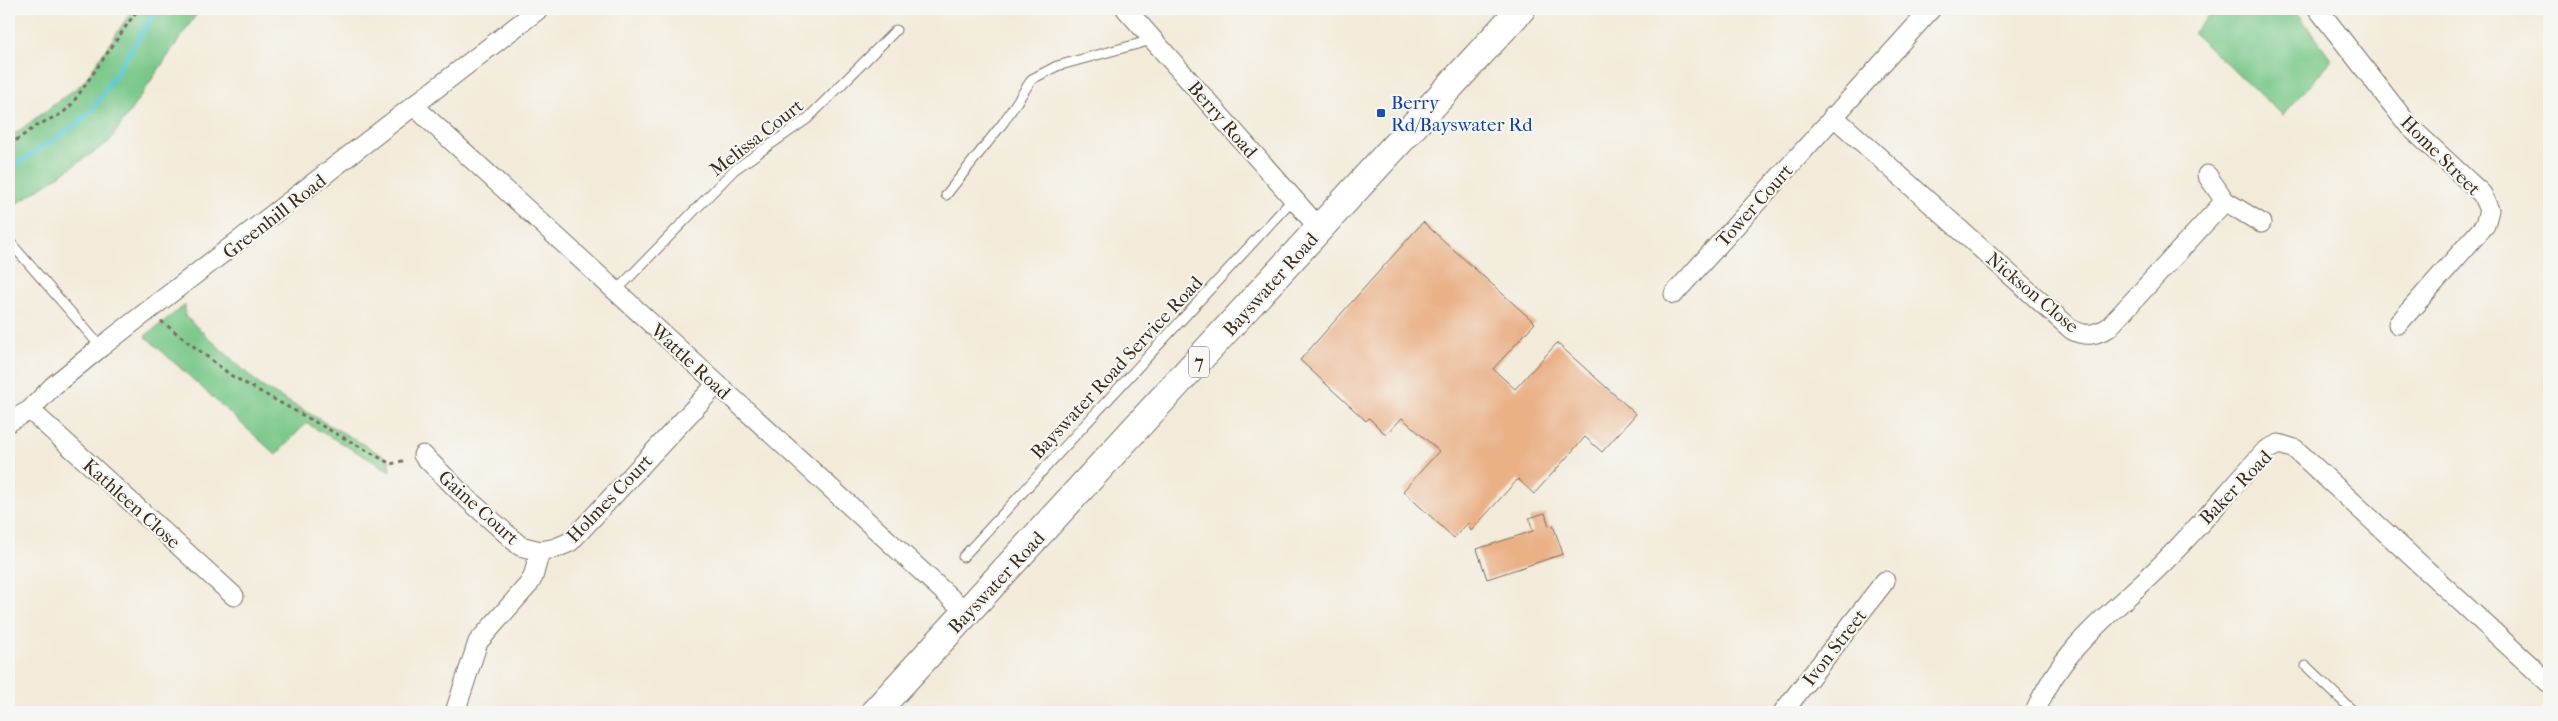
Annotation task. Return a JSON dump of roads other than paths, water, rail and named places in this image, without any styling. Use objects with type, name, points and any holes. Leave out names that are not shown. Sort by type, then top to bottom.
[{"type":"main road","name":"Bayswater Road","points":[[874,712],[1521,9]]},
{"type":"street","name":"Greenhill Road","points":[[9,422],[30,410],[53,386],[101,347],[540,9]]},
{"type":"street","name":"Berry Road","points":[[1126,9],[1320,229]]},
{"type":"street","points":[[1833,116],[1931,9]]},
{"type":"street","name":"Home Street","points":[[2318,9],[2409,126],[2482,194],[2489,210],[2486,226],[2398,324]]},
{"type":"street","name":"Wattle Road","points":[[414,107],[967,613]]},
{"type":"street","name":"Nickson Close","points":[[1833,116],[2072,330],[2084,336],[2095,334],[2108,328],[2226,201]]},
{"type":"street","name":"Tower Court","points":[[1674,294],[1833,116]]},
{"type":"street","points":[[2206,175],[2226,201],[2261,223]]},
{"type":"street","name":"Holmes Court","points":[[540,552],[570,542],[716,385]]},
{"type":"street","name":"Kathleen Close","points":[[30,410],[234,596]]},
{"type":"street","name":"Baker Road","points":[[2035,712],[2044,691],[2061,664],[2080,640],[2158,568],[2266,450],[2279,444],[2295,449],[2549,683]]},
{"type":"street","name":"Gaine Court","points":[[423,456],[520,546],[540,552]]},
{"type":"street","points":[[455,712],[478,642],[529,584],[533,577],[540,552]]},
{"type":"street","name":"Ivon Street","points":[[1783,712],[1885,581]]},
{"type":"lane","name":"Melissa Court","points":[[616,290],[734,170],[807,119],[896,30]]},
{"type":"lane","points":[[946,196],[1003,122],[1032,79],[1057,66],[1153,40]]},
{"type":"lane","name":"Bayswater Road Service Road","points":[[963,557],[1293,199]]},
{"type":"lane","points":[[9,241],[101,347]]},
{"type":"lane","points":[[2306,666],[2354,712]]},
{"type":"waterway","points":[[9,169],[76,125],[95,106],[157,9]]},
{"type":"place","name":"Berry Rd/Bayswater Rd","points":[[1381,113]]}]
